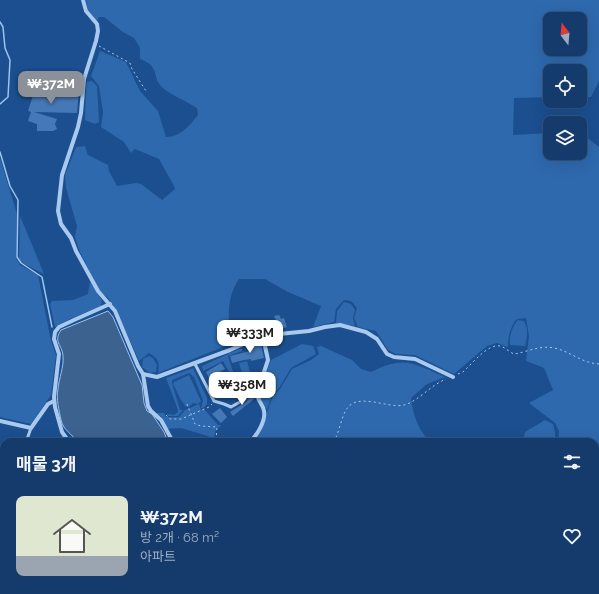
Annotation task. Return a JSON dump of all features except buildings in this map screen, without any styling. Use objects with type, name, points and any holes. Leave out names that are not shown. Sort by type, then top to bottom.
[{"type":"street","points":[[83,0],[86,11],[97,24],[98,31],[84,79],[81,113],[71,151],[62,175],[58,211],[62,224],[71,238],[76,251],[98,291],[115,311],[138,366],[144,374],[148,406],[151,411],[161,420],[171,438]]},
{"type":"street","points":[[66,438],[62,432],[54,401],[59,354],[54,340],[55,332],[59,327],[110,304]]},
{"type":"street","points":[[144,374],[157,377],[195,364],[263,337],[340,325],[366,332],[377,339],[387,354],[394,357],[415,359],[453,377]]},
{"type":"street","points":[[253,438],[261,427],[264,414],[264,410],[257,397],[268,360],[263,337]]},
{"type":"street","points":[[0,421],[31,428],[48,404],[54,401]]},
{"type":"lane","points":[[195,364],[214,401],[230,407],[245,399]]},
{"type":"lane","points":[[27,438],[31,428]]},
{"type":"path","points":[[95,44],[130,62],[132,69],[146,91]]},
{"type":"path","points":[[336,438],[346,410],[353,404],[361,401],[392,406],[406,405],[434,385],[463,372],[488,348],[495,345],[502,346],[514,354],[542,348],[555,348],[576,358],[599,364]]},
{"type":"path","points":[[166,415],[170,419],[181,419],[192,416],[209,407],[214,401]]},
{"type":"path","points":[[187,404],[195,424],[217,427],[216,438]]},
{"type":"shaded area","points":[[86,0],[599,0],[599,81],[591,97],[587,97],[587,64],[543,64],[543,97],[514,98],[513,135],[543,133],[543,160],[587,160],[587,138],[599,147],[599,438],[558,438],[559,431],[555,423],[529,403],[553,390],[544,368],[526,361],[529,336],[526,318],[517,319],[513,325],[508,340],[508,347],[497,343],[487,346],[454,374],[415,355],[396,354],[388,350],[376,331],[358,327],[354,318],[357,308],[351,301],[344,300],[336,309],[334,322],[313,327],[321,306],[288,292],[265,279],[239,279],[232,294],[229,310],[233,343],[158,373],[158,361],[149,353],[139,361],[116,310],[108,298],[99,290],[79,250],[75,237],[77,226],[66,188],[65,175],[76,147],[85,146],[88,155],[108,165],[109,171],[117,186],[136,183],[141,184],[162,200],[175,189],[159,159],[135,149],[131,153],[124,142],[101,127],[103,112],[99,86],[91,76],[100,51],[126,62],[140,91],[158,111],[166,137],[181,133],[198,115],[197,108],[162,87],[151,65],[140,59],[140,48],[134,38],[123,32],[104,17],[99,17],[97,21],[88,10]]},
{"type":"shaded area","points":[[92,81],[97,86],[99,122],[95,124],[85,120],[86,87],[87,82]]},
{"type":"shaded area","points":[[0,158],[17,214],[16,258],[20,265],[38,275],[51,341],[56,355],[51,395],[31,424],[0,417]]},
{"type":"shaded area","points":[[20,216],[44,274],[20,262]]},
{"type":"shaded area","points":[[90,281],[102,300],[101,306],[55,327],[50,304],[52,301],[73,300],[88,294]]},
{"type":"shaded area","points":[[344,302],[351,304],[355,310],[353,318],[355,326],[336,323],[337,311]]},
{"type":"shaded area","points":[[108,311],[113,317],[142,385],[144,403],[147,411],[152,414],[166,438],[73,438],[62,424],[57,397],[63,360],[58,340],[61,330]]},
{"type":"shaded area","points":[[518,320],[524,321],[527,327],[525,346],[510,345],[511,332]]},
{"type":"shaded area","points":[[302,344],[313,346],[316,354],[291,368],[279,388],[272,395],[267,410],[259,395],[261,384],[271,360]]},
{"type":"shaded area","points":[[321,346],[352,360],[361,369],[371,372],[400,362],[425,368],[445,377],[427,384],[411,398],[417,422],[427,438],[255,438],[261,429],[273,396],[280,389],[292,369],[311,360],[319,354],[317,347]]},
{"type":"shaded area","points":[[242,349],[242,351],[228,356],[234,375],[232,377],[223,361],[203,371],[202,366]]},
{"type":"shaded area","points":[[149,356],[153,358],[157,365],[156,372],[150,373],[142,367],[143,359]]},
{"type":"shaded area","points":[[247,361],[254,387],[252,394],[248,392],[239,363]]},
{"type":"shaded area","points":[[193,368],[207,398],[207,404],[201,408],[203,400],[194,377],[189,373],[172,380],[180,410],[183,410],[178,416],[168,416],[167,414],[174,415],[178,412],[178,410],[166,378]]},
{"type":"shaded area","points":[[189,375],[201,401],[198,404],[193,403],[189,407],[186,407],[173,384],[174,382]]},
{"type":"shaded area","points":[[199,404],[201,410],[204,409],[218,425],[221,425],[216,429],[214,438],[181,428],[167,429],[162,417],[156,413],[164,413],[166,417],[179,417],[185,410]]},
{"type":"shaded area","points":[[545,420],[553,424],[555,438],[524,438],[525,432]]},
{"type":"waterway","points":[[0,22],[3,27],[5,48],[10,60],[8,97],[0,104]]},
{"type":"waterway","points":[[0,152],[10,186],[18,200],[17,257],[21,263],[42,277],[52,327]]}]
